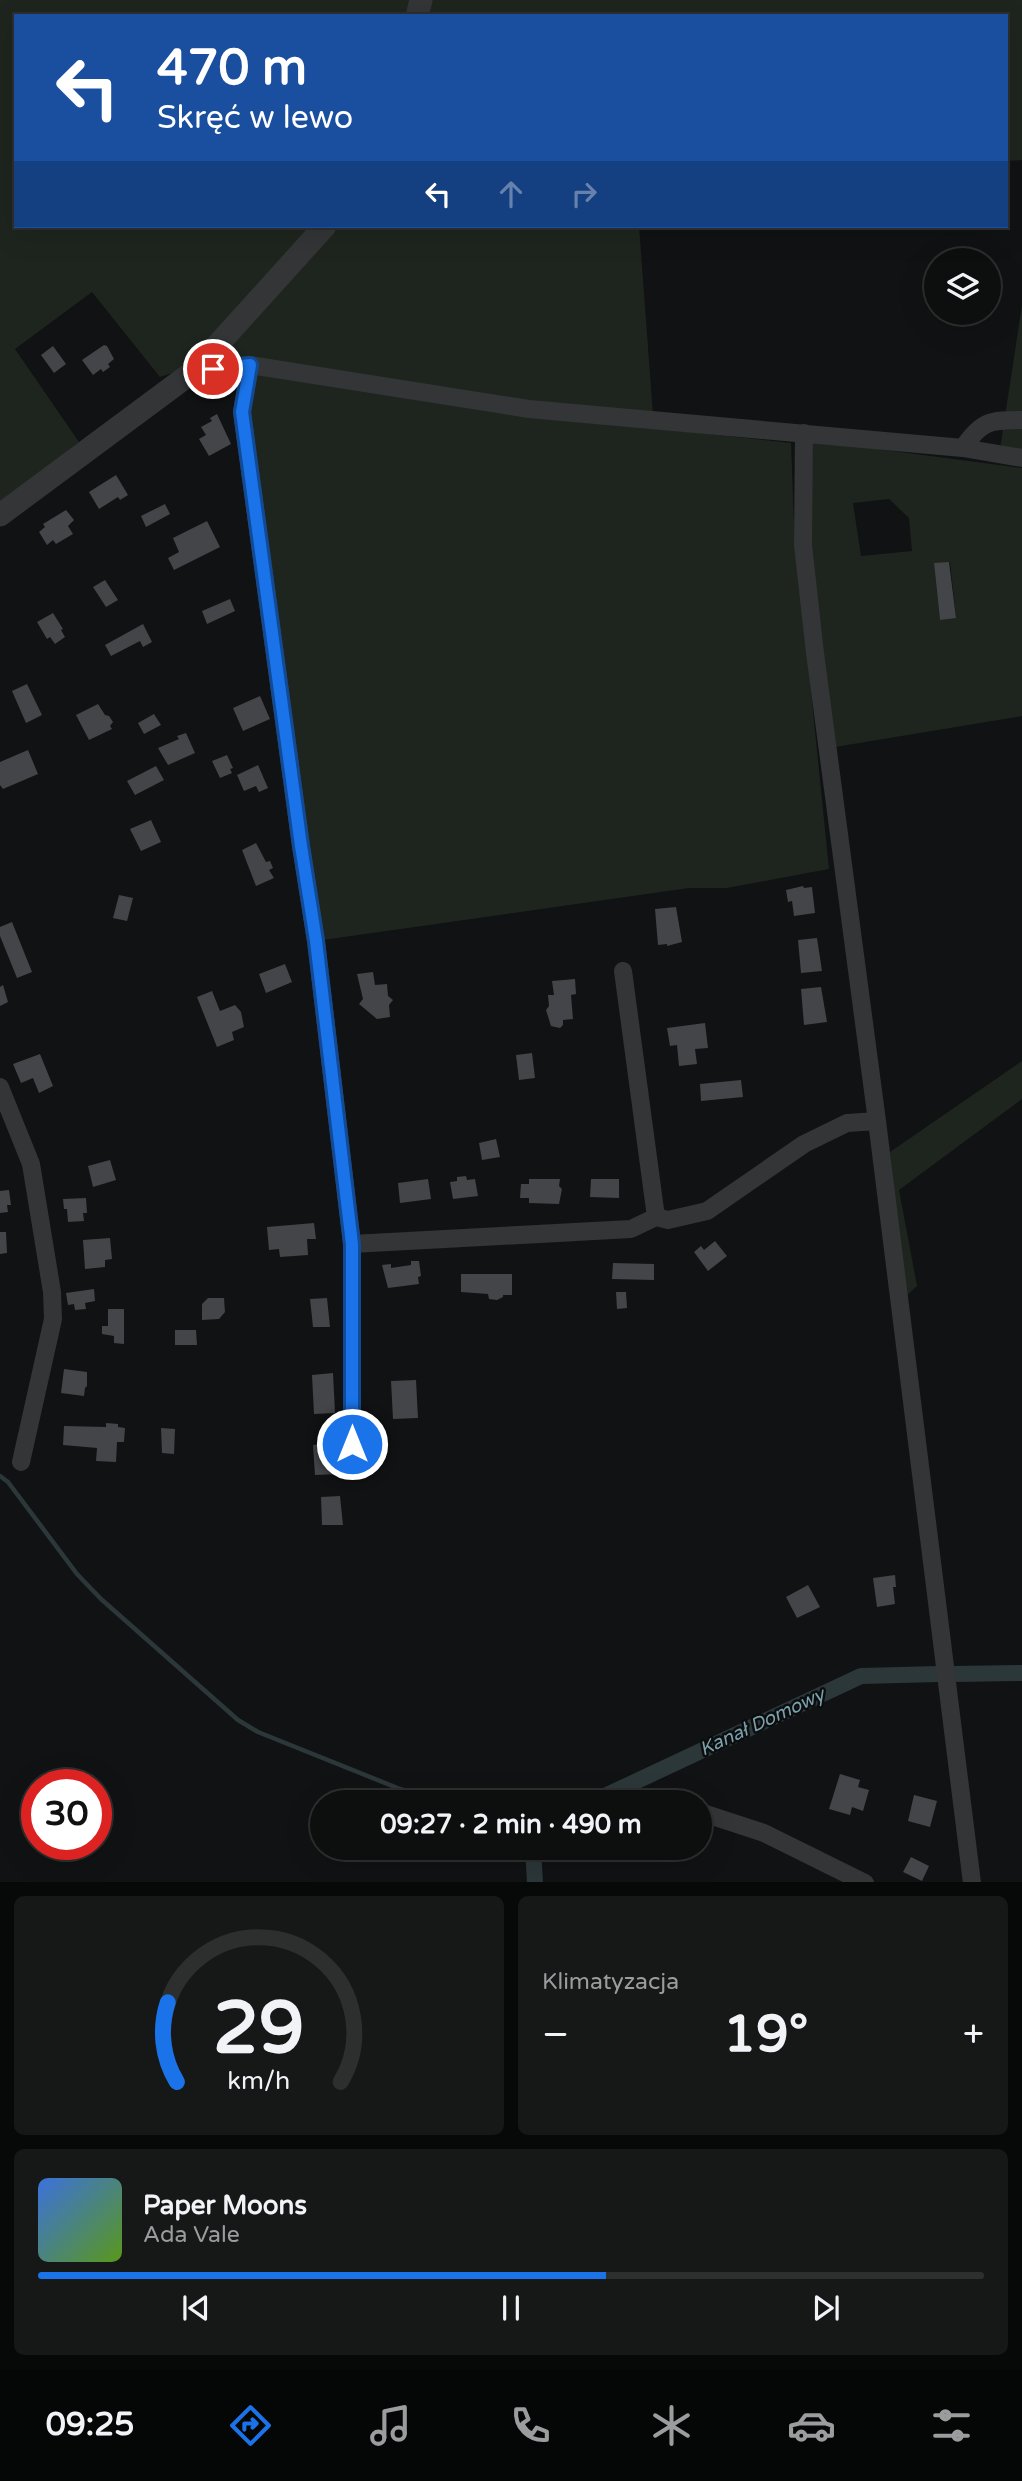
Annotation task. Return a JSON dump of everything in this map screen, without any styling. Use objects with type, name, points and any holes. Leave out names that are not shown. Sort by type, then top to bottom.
[{"type":"street","points":[[0,515],[194,371],[323,228]]},
{"type":"street","points":[[194,371],[250,365],[529,409],[963,448],[1022,458]]},
{"type":"street","points":[[250,365],[242,412],[316,941],[352,1244],[352,1444]]},
{"type":"street","points":[[963,448],[975,430],[994,420],[1022,420]]},
{"type":"street","points":[[804,433],[803,545],[817,667],[972,1882]]},
{"type":"street","points":[[623,971],[656,1217]]},
{"type":"street","points":[[0,1087],[31,1164],[52,1292],[53,1320],[21,1462]]},
{"type":"street","points":[[352,1244],[631,1228],[656,1217],[668,1220],[707,1211],[804,1144],[847,1123],[877,1121]]},
{"type":"street","points":[[712,1816],[764,1833],[865,1882]]},
{"type":"shaded area","points":[[0,0],[1022,0],[1022,160],[1008,161],[1008,14],[14,14],[14,228],[639,228],[654,428],[791,443],[794,524],[829,869],[727,888],[689,888],[316,941],[243,370],[209,361],[160,377],[92,292],[15,349],[79,442],[0,503]]},
{"type":"shaded area","points":[[1022,305],[1022,452],[1000,449]]},
{"type":"shaded area","points":[[809,440],[1022,468],[1022,716],[835,747],[811,568]],"holes":[[[889,499],[909,518],[912,551],[861,556],[853,503]],[[950,562],[956,617],[940,620],[934,564]]]},
{"type":"shaded area","points":[[1022,1061],[1022,1099],[899,1190],[917,1286],[904,1298],[890,1152]]},
{"type":"building","points":[[104,345],[114,359],[108,364],[110,367],[93,375],[82,360]]},
{"type":"building","points":[[53,346],[66,364],[54,373],[41,355]]},
{"type":"building","points":[[217,414],[231,444],[209,456],[199,439],[206,435],[201,427],[212,421],[210,418]]},
{"type":"building","points":[[116,475],[128,495],[120,500],[118,497],[99,509],[89,492]]},
{"type":"building","points":[[165,504],[170,514],[146,527],[141,516]]},
{"type":"building","points":[[66,510],[74,520],[68,526],[73,534],[56,544],[53,540],[47,545],[39,532],[45,527],[43,524]]},
{"type":"building","points":[[207,521],[220,547],[174,570],[168,558],[179,552],[173,538]]},
{"type":"building","points":[[949,562],[956,618],[940,620],[934,563]]},
{"type":"building","points":[[105,580],[118,600],[106,607],[93,587]]},
{"type":"building","points":[[230,599],[235,611],[207,624],[202,611]]},
{"type":"building","points":[[53,613],[65,637],[55,644],[50,637],[47,639],[37,622]]},
{"type":"building","points":[[143,624],[152,642],[143,647],[140,641],[111,656],[105,645]]},
{"type":"building","points":[[27,684],[42,715],[26,723],[12,691]]},
{"type":"building","points":[[260,696],[270,719],[243,731],[233,708]]},
{"type":"building","points":[[98,704],[113,722],[110,726],[112,729],[89,740],[76,715]]},
{"type":"building","points":[[154,714],[161,725],[144,734],[138,723]]},
{"type":"building","points":[[186,733],[195,753],[168,765],[158,748]]},
{"type":"building","points":[[28,750],[38,774],[3,789],[0,785],[0,762]]},
{"type":"building","points":[[227,755],[233,768],[230,769],[232,773],[220,778],[212,761]]},
{"type":"building","points":[[258,765],[268,788],[259,792],[256,786],[244,791],[237,775]]},
{"type":"building","points":[[156,766],[164,780],[135,795],[127,781]]},
{"type":"building","points":[[151,820],[161,842],[141,851],[130,829]]},
{"type":"building","points":[[256,843],[266,862],[270,861],[273,868],[269,870],[274,878],[256,886],[242,850]]},
{"type":"building","points":[[812,887],[815,913],[794,916],[792,901],[788,902],[786,890]]},
{"type":"building","points":[[119,895],[133,898],[127,921],[113,918]]},
{"type":"building","points":[[676,907],[682,942],[667,946],[658,945],[655,909]]},
{"type":"building","points":[[12,922],[32,972],[17,978],[0,936],[0,927]]},
{"type":"building","points":[[817,938],[822,971],[801,973],[798,940]]},
{"type":"building","points":[[285,964],[292,982],[266,993],[259,974]]},
{"type":"building","points":[[373,972],[375,985],[387,984],[388,996],[393,1000],[389,1005],[390,1017],[377,1019],[359,1004],[363,999],[357,974]]},
{"type":"building","points":[[575,979],[576,994],[571,995],[573,1019],[563,1020],[560,1028],[551,1026],[546,1010],[549,1006],[548,995],[554,995],[552,981]]},
{"type":"building","points":[[3,985],[8,1002],[0,1006],[0,987]]},
{"type":"building","points":[[821,987],[827,1022],[804,1025],[801,989]]},
{"type":"building","points":[[212,991],[220,1011],[235,1005],[241,1012],[244,1027],[232,1032],[234,1040],[217,1047],[197,997]]},
{"type":"building","points":[[705,1023],[708,1048],[695,1049],[697,1064],[679,1066],[677,1045],[670,1046],[667,1028]]},
{"type":"building","points":[[532,1053],[535,1078],[519,1080],[516,1055]]},
{"type":"building","points":[[40,1054],[53,1086],[39,1093],[33,1078],[21,1083],[13,1064]]},
{"type":"building","points":[[741,1080],[743,1097],[701,1101],[700,1084]]},
{"type":"building","points":[[496,1139],[500,1157],[482,1160],[479,1143]]},
{"type":"building","points":[[110,1160],[116,1180],[93,1187],[88,1166]]},
{"type":"building","points":[[466,1176],[467,1180],[475,1179],[478,1196],[453,1199],[450,1182],[457,1181],[457,1177]]},
{"type":"building","points":[[428,1179],[431,1199],[400,1203],[398,1183]]},
{"type":"building","points":[[529,1179],[560,1179],[559,1186],[562,1189],[559,1204],[529,1203],[529,1198],[520,1198],[521,1184],[529,1184]]},
{"type":"building","points":[[591,1179],[619,1179],[619,1198],[590,1197]]},
{"type":"building","points":[[9,1190],[11,1205],[7,1205],[8,1212],[0,1213],[0,1191]]},
{"type":"building","points":[[86,1198],[87,1213],[83,1213],[84,1221],[68,1222],[63,1199]]},
{"type":"building","points":[[314,1223],[316,1239],[307,1239],[308,1255],[280,1257],[279,1249],[269,1250],[267,1227]]},
{"type":"building","points":[[0,1232],[6,1232],[7,1253],[0,1254]]},
{"type":"building","points":[[110,1238],[112,1259],[105,1260],[105,1267],[85,1269],[83,1240]]},
{"type":"building","points":[[715,1241],[727,1256],[708,1271],[694,1252],[701,1246],[704,1250]]},
{"type":"building","points":[[411,1261],[419,1261],[419,1284],[388,1288],[382,1265],[391,1264],[391,1268],[411,1265]]},
{"type":"building","points":[[613,1263],[654,1264],[654,1280],[612,1279]]},
{"type":"building","points":[[461,1274],[512,1274],[512,1295],[503,1295],[497,1300],[489,1299],[488,1294],[461,1292]]},
{"type":"building","points":[[94,1289],[95,1301],[85,1303],[86,1309],[75,1310],[74,1304],[68,1305],[66,1293]]},
{"type":"building","points":[[616,1292],[626,1292],[627,1308],[617,1309]]},
{"type":"building","points":[[208,1298],[224,1298],[225,1312],[219,1319],[202,1320],[202,1304]]},
{"type":"building","points":[[327,1298],[330,1327],[313,1327],[310,1299]]},
{"type":"building","points":[[108,1309],[124,1309],[124,1344],[114,1343],[114,1336],[102,1334],[102,1326],[108,1326]]},
{"type":"building","points":[[175,1330],[196,1330],[197,1345],[175,1345]]},
{"type":"building","points":[[64,1369],[87,1372],[84,1396],[61,1393]]},
{"type":"building","points":[[333,1373],[335,1413],[314,1414],[312,1375]]},
{"type":"building","points":[[416,1380],[418,1418],[393,1419],[391,1381]]},
{"type":"building","points":[[106,1423],[125,1428],[124,1442],[117,1442],[116,1462],[96,1461],[97,1448],[63,1445],[64,1426],[106,1427]]},
{"type":"building","points":[[161,1428],[175,1429],[174,1454],[162,1453]]},
{"type":"building","points":[[335,1443],[339,1474],[315,1475],[313,1445]]},
{"type":"building","points":[[340,1496],[343,1525],[322,1525],[321,1497]]},
{"type":"building","points":[[895,1575],[895,1604],[877,1607],[873,1578]]},
{"type":"building","points":[[808,1585],[820,1607],[797,1618],[786,1597]]},
{"type":"building","points":[[840,1774],[860,1780],[858,1787],[869,1790],[863,1811],[852,1807],[850,1815],[829,1809]]},
{"type":"building","points":[[914,1795],[937,1801],[930,1827],[908,1821]]},
{"type":"building","points":[[911,1857],[929,1866],[922,1881],[903,1872]]},
{"type":"waterway","points":[[0,1476],[8,1482],[77,1574],[101,1599],[238,1720],[258,1732],[403,1790]]},
{"type":"waterway","name":"Kanał Domowy","points":[[953,1674],[1022,1673]]},
{"type":"waterway","name":"Kanał Domowy","points":[[618,1790],[861,1676],[939,1674]]},
{"type":"waterway","name":"Kanał Domowy","points":[[534,1860],[535,1882]]},
{"type":"route","points":[[213,369],[250,365],[242,412],[316,941],[352,1244],[352,1444]]}]
